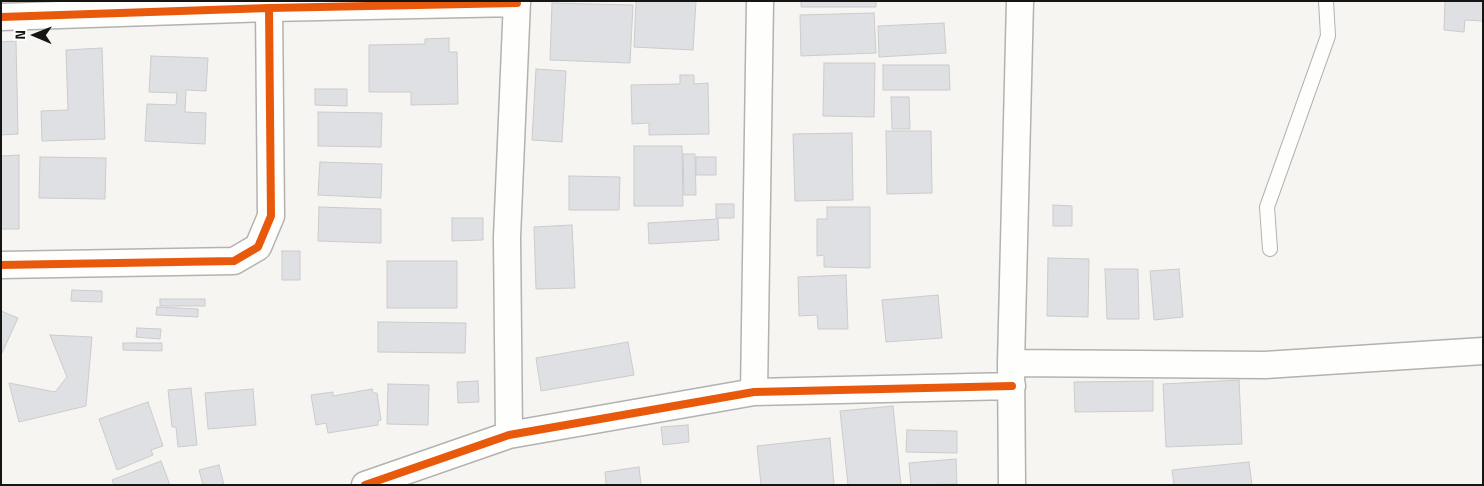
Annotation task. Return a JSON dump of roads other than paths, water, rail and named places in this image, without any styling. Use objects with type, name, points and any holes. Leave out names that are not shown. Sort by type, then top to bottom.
[{"type":"street","points":[[754,392],[760,1]]},
{"type":"street","points":[[1012,485],[1011,374],[1020,1]]},
{"type":"street","points":[[1,17],[517,2],[508,237],[509,435]]},
{"type":"street","points":[[1,265],[234,261],[258,247],[271,216],[269,8]]},
{"type":"street","points":[[367,484],[509,435],[754,392],[1011,374],[1265,365],[1483,351]]},
{"type":"lane","points":[[1270,249],[1267,207],[1328,36],[1326,1]]}]
